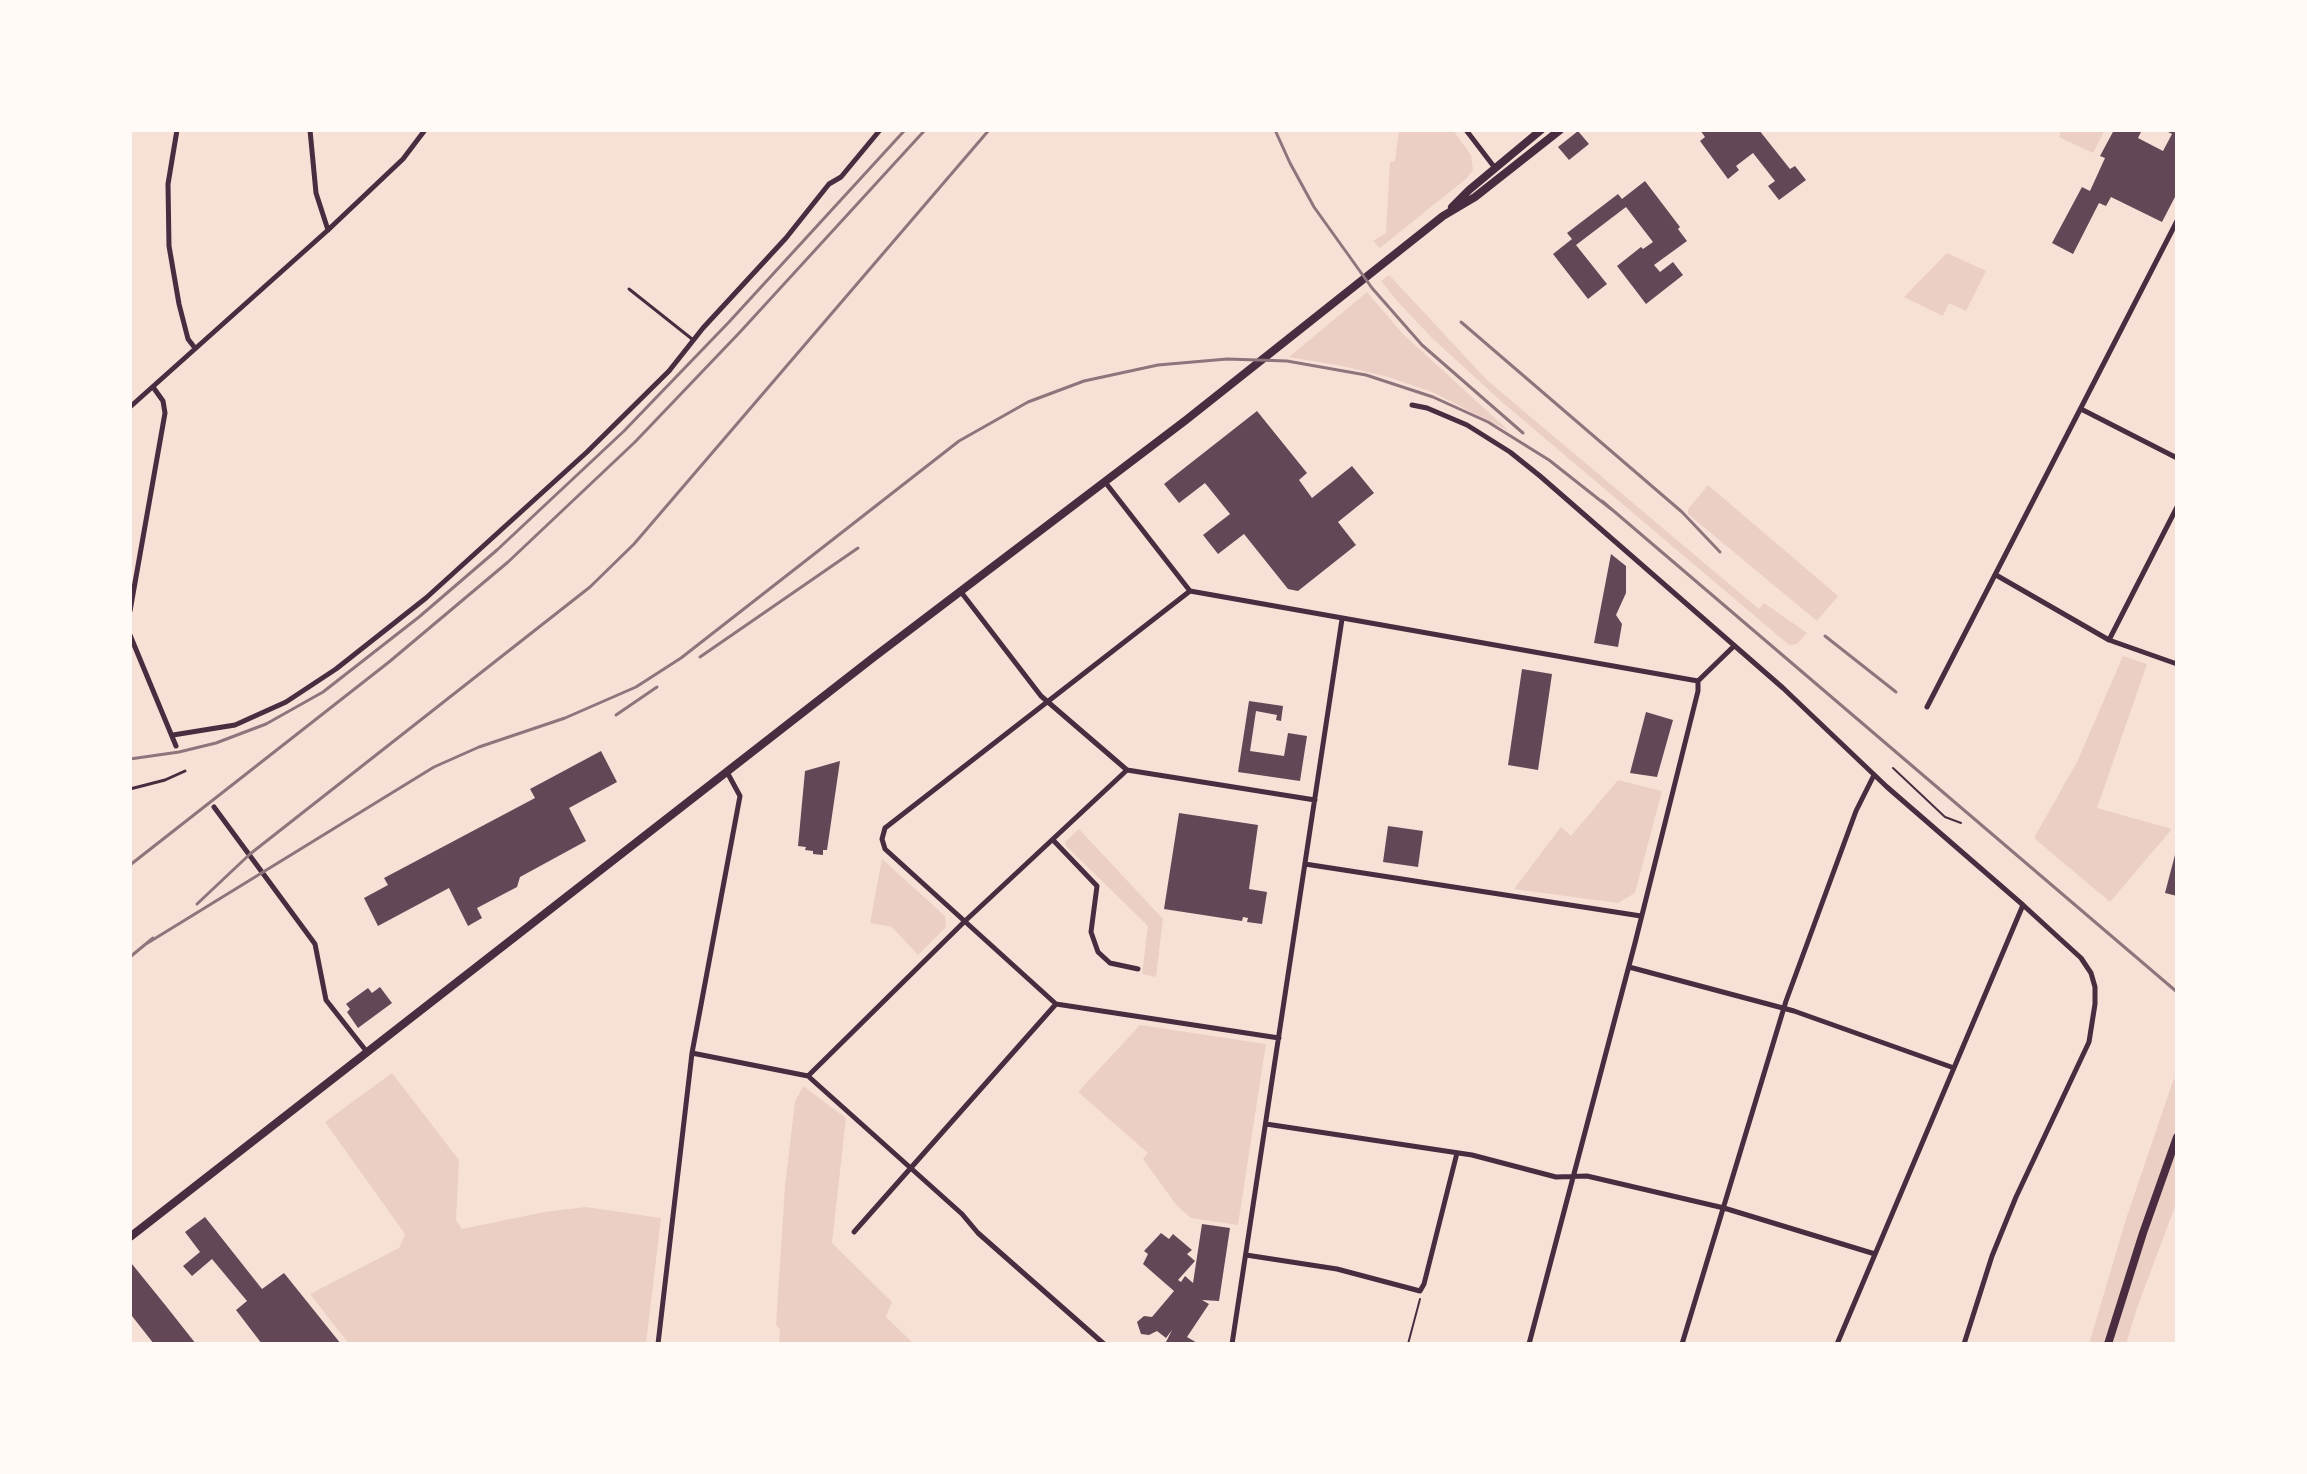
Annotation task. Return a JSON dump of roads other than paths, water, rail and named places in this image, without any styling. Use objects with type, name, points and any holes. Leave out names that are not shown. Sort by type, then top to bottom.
[{"type":"main road","points":[[130,1237],[727,772],[1186,420],[1443,216],[1541,130]]},
{"type":"main road","points":[[1443,216],[1475,197],[1560,130]]},
{"type":"main road","points":[[2108,1344],[2177,1137]]},
{"type":"street","points":[[177,130],[168,184],[169,246],[179,304],[188,339],[195,348]]},
{"type":"street","points":[[310,130],[316,193],[328,230]]},
{"type":"street","points":[[130,407],[328,230],[403,159],[425,130]]},
{"type":"street","points":[[173,735],[245,722],[286,702],[336,669],[426,598],[506,528],[669,371],[693,340],[786,238],[829,184],[841,177],[880,130]]},
{"type":"street","points":[[1466,130],[1495,168]]},
{"type":"street","points":[[1927,707],[2177,221]]},
{"type":"street","points":[[130,611],[165,413],[163,401],[153,387]]},
{"type":"street","points":[[1412,405],[1467,425],[1510,452],[1735,646],[1874,775],[2081,958],[2091,973],[2095,987],[2094,1022],[2089,1042],[2016,1197],[1992,1256],[1964,1344]]},
{"type":"street","points":[[2081,409],[2177,458]]},
{"type":"street","points":[[1104,481],[1190,591],[1698,681]]},
{"type":"street","points":[[2109,640],[2177,507]]},
{"type":"street","points":[[1996,575],[2109,640],[2177,664]]},
{"type":"street","points":[[961,591],[1047,701],[1127,770],[1315,800]]},
{"type":"street","points":[[1190,591],[885,828],[882,839],[885,849],[1056,1004],[1279,1038]]},
{"type":"street","points":[[1232,1344],[1342,619]]},
{"type":"street","points":[[130,635],[176,746]]},
{"type":"street","points":[[1529,1344],[1629,967],[1698,681],[1735,646]]},
{"type":"street","points":[[808,1076],[964,922],[1127,770]]},
{"type":"street","points":[[658,1344],[692,1053],[740,796],[727,772]]},
{"type":"street","points":[[1682,1344],[1783,1008],[1845,839],[1874,775]]},
{"type":"street","points":[[214,807],[315,944],[326,1000],[368,1052]]},
{"type":"street","points":[[1053,840],[1097,886],[1091,932],[1098,952],[1110,963],[1138,969]]},
{"type":"street","points":[[1305,864],[1641,916]]},
{"type":"street","points":[[1837,1344],[2023,905]]},
{"type":"street","points":[[1629,967],[1783,1008],[1954,1068]]},
{"type":"street","points":[[854,1232],[1056,1004]]},
{"type":"street","points":[[692,1053],[808,1076],[1104,1344]]},
{"type":"street","points":[[1266,1124],[1457,1153],[1556,1177],[1587,1176],[1724,1208],[1875,1254]]},
{"type":"street","points":[[1246,1255],[1337,1269],[1420,1291],[1457,1153]]},
{"type":"lane","points":[[629,289],[693,340]]},
{"type":"lane","points":[[130,789],[185,771]]},
{"type":"railway","points":[[130,759],[216,743],[266,724],[323,692],[419,617],[497,550],[624,431],[905,130]]},
{"type":"railway","points":[[130,865],[389,662],[508,562],[635,442],[925,130]]},
{"type":"railway","points":[[197,904],[250,854],[590,587],[634,544],[989,130]]},
{"type":"railway","points":[[1275,130],[1314,207],[1372,288],[1422,345],[1523,433]]},
{"type":"railway","points":[[1461,322],[1682,512],[1720,552]]},
{"type":"railway","points":[[146,944],[434,767],[479,747],[565,718],[636,687],[681,658],[959,441],[1028,402],[1084,381],[1158,365],[1227,359],[1287,361],[1366,375],[1433,397],[1488,422],[1549,460],[1611,509]]},
{"type":"railway","points":[[1602,501],[2177,992]]},
{"type":"railway","points":[[700,657],[858,548]]},
{"type":"railway","points":[[1825,636],[1896,692]]},
{"type":"railway","points":[[616,715],[657,687]]},
{"type":"railway","points":[[130,957],[153,938]]}]
